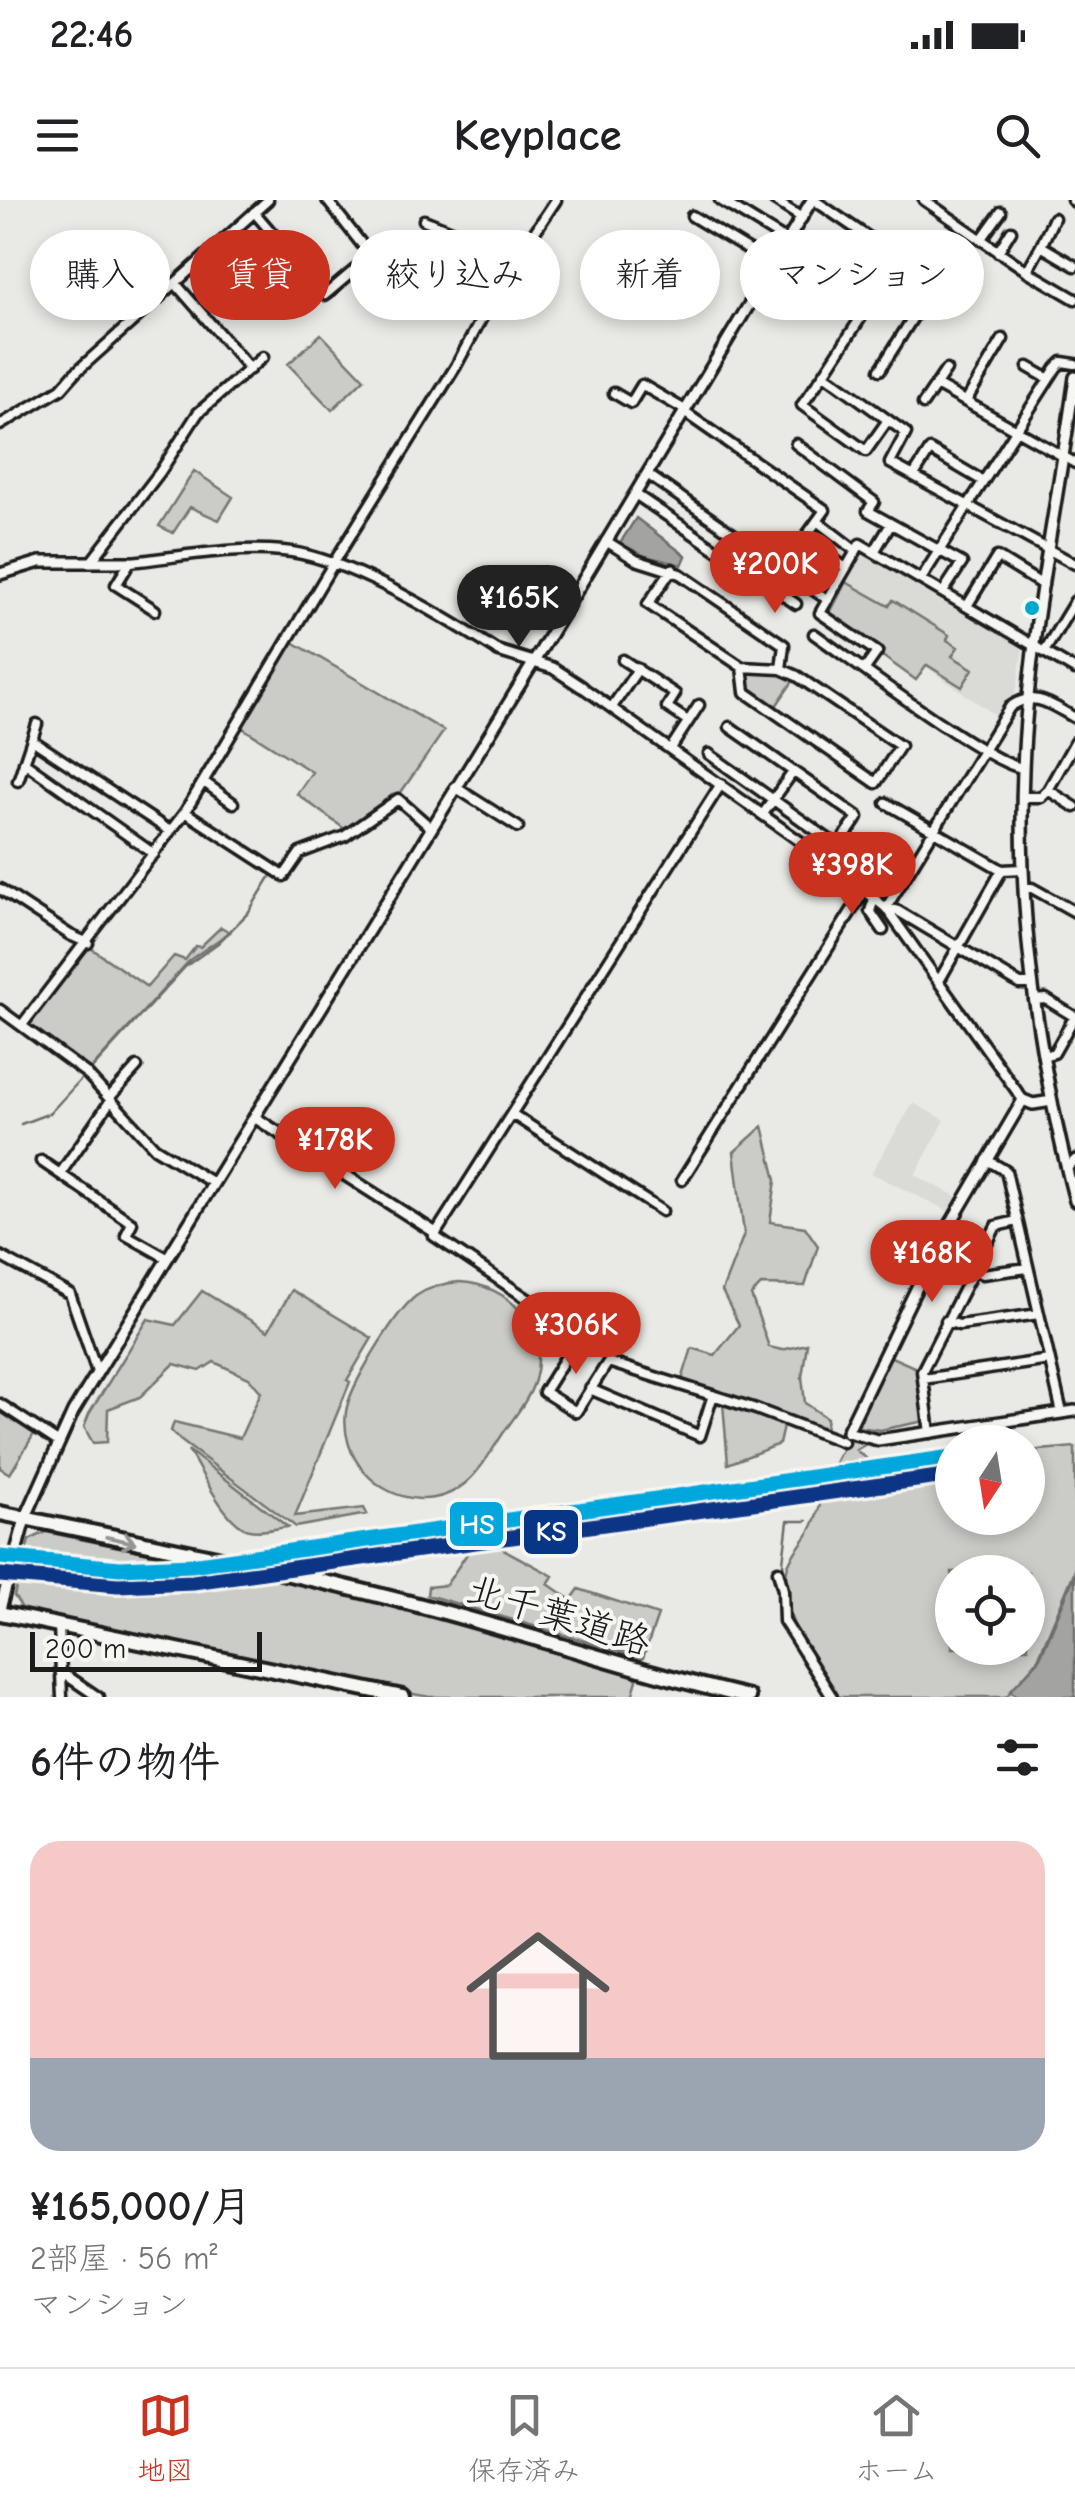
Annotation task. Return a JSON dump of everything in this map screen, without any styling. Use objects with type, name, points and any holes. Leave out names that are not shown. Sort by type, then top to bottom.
[{"type":"highway","name":"北千葉道路","points":[[0,1513],[405,1601],[672,1680],[748,1697]]},
{"type":"highway","points":[[0,1611],[356,1692],[396,1696]]},
{"type":"street","points":[[0,425],[61,389],[268,200]]},
{"type":"street","points":[[254,212],[326,295],[371,256],[326,200]]},
{"type":"street","points":[[537,230],[556,200]]},
{"type":"street","points":[[720,200],[769,230]]},
{"type":"street","points":[[774,200],[802,218]]},
{"type":"street","points":[[794,230],[813,200],[857,230]]},
{"type":"street","points":[[924,200],[966,230]]},
{"type":"street","points":[[938,210],[945,200]]},
{"type":"street","points":[[984,235],[1002,212]]},
{"type":"street","points":[[692,216],[740,245]]},
{"type":"street","points":[[1026,271],[1054,218]]},
{"type":"street","points":[[424,220],[449,230]]},
{"type":"street","points":[[998,252],[1010,231]]},
{"type":"street","points":[[984,243],[1075,299]]},
{"type":"street","points":[[1041,246],[1075,266]]},
{"type":"street","points":[[174,283],[250,370]]},
{"type":"street","points":[[0,1611],[26,1519],[58,1442],[97,1372],[740,319]]},
{"type":"street","points":[[22,1025],[185,812],[481,320]]},
{"type":"street","points":[[860,320],[802,404],[866,451],[888,420]]},
{"type":"street","points":[[880,370],[911,320]]},
{"type":"street","points":[[966,402],[1004,339]]},
{"type":"street","points":[[92,562],[160,472],[198,412],[263,358]]},
{"type":"street","points":[[921,579],[1049,379],[1062,362],[1075,364]]},
{"type":"street","points":[[1028,367],[1049,379]]},
{"type":"street","points":[[923,404],[946,370]]},
{"type":"street","points":[[824,374],[906,432],[890,463],[1075,564]]},
{"type":"street","points":[[1075,377],[1034,645],[1022,796],[1024,888],[1034,1000],[1052,1102],[1072,1166],[1075,1201]]},
{"type":"street","points":[[936,384],[1075,463]]},
{"type":"street","points":[[614,394],[631,403],[642,385],[825,510],[804,539],[846,568]]},
{"type":"street","points":[[796,444],[874,502],[868,511],[962,563],[943,592]]},
{"type":"street","points":[[914,475],[930,450],[984,481]]},
{"type":"street","points":[[647,474],[828,600]]},
{"type":"street","points":[[635,494],[796,604]]},
{"type":"street","points":[[816,521],[856,551]]},
{"type":"street","points":[[874,552],[891,524]]},
{"type":"street","points":[[606,541],[636,560],[672,569],[784,645],[781,669]]},
{"type":"street","points":[[864,669],[877,652],[820,613],[860,544],[1075,670]]},
{"type":"street","points":[[0,574],[40,562],[130,562],[288,551],[334,564],[419,603],[498,651],[553,668],[763,814],[886,908],[1023,1100],[1032,1104],[1052,1102]]},
{"type":"street","points":[[967,606],[997,557],[1043,585]]},
{"type":"street","points":[[130,562],[116,585],[154,610]]},
{"type":"street","points":[[672,569],[648,604],[742,667],[781,669],[797,676],[900,746],[876,783],[746,692],[742,667]]},
{"type":"street","points":[[1047,647],[1075,601]]},
{"type":"street","points":[[814,634],[984,750],[1023,768]]},
{"type":"street","points":[[623,660],[675,694],[667,707],[688,721]]},
{"type":"street","points":[[612,707],[638,669]]},
{"type":"street","points":[[886,908],[1010,707],[1028,698],[1040,698],[1075,718]]},
{"type":"street","points":[[671,748],[698,706]]},
{"type":"street","points":[[18,781],[37,724]]},
{"type":"street","points":[[730,727],[858,817],[828,861]]},
{"type":"street","points":[[32,740],[170,830]]},
{"type":"street","points":[[1022,796],[1040,797],[1048,790],[1075,742]]},
{"type":"street","points":[[709,754],[838,846]]},
{"type":"street","points":[[24,762],[154,854]]},
{"type":"street","points":[[763,814],[794,772]]},
{"type":"street","points":[[204,782],[233,803]]},
{"type":"street","points":[[721,784],[434,1236],[580,1334],[544,1392],[576,1412],[608,1362],[844,1440],[878,1440],[1075,1411]]},
{"type":"street","points":[[455,787],[518,827]]},
{"type":"street","points":[[1048,790],[1075,806]]},
{"type":"street","points":[[185,812],[284,876],[300,853],[344,836],[398,800],[430,827]]},
{"type":"street","points":[[886,804],[1002,870],[1023,870]]},
{"type":"street","points":[[939,981],[1002,870]]},
{"type":"street","points":[[1024,888],[1032,888],[1075,912]]},
{"type":"street","points":[[0,889],[88,943]]},
{"type":"street","points":[[682,1180],[864,890]]},
{"type":"street","points":[[874,899],[870,911],[883,930]]},
{"type":"street","points":[[886,908],[898,910],[1020,984],[1032,984]]},
{"type":"street","points":[[1034,1000],[1046,1000],[1075,1016],[1054,1053],[1043,1056]]},
{"type":"street","points":[[0,1010],[86,1073],[155,1148],[213,1183]]},
{"type":"street","points":[[60,1174],[110,1099],[138,1068]]},
{"type":"street","points":[[844,1440],[934,1252],[1023,1100]]},
{"type":"street","points":[[512,1114],[662,1212]]},
{"type":"street","points":[[254,1117],[436,1233]]},
{"type":"street","points":[[987,1160],[1006,1171],[1062,1413]]},
{"type":"street","points":[[41,1162],[132,1223],[126,1235],[166,1258]]},
{"type":"street","points":[[930,1433],[922,1372],[996,1226],[1017,1221]]},
{"type":"street","points":[[0,1256],[70,1294],[97,1372]]},
{"type":"street","points":[[972,1268],[982,1274],[1028,1268]]},
{"type":"street","points":[[946,1321],[959,1326],[1039,1314]]},
{"type":"street","points":[[923,1378],[1049,1360]]},
{"type":"street","points":[[590,1389],[700,1436],[713,1395]]},
{"type":"street","points":[[0,1404],[58,1442]]},
{"type":"street","points":[[778,1571],[784,1590],[784,1620],[832,1697]]},
{"type":"street","points":[[58,1625],[62,1697]]},
{"type":"street","points":[[60,1671],[98,1697]]},
{"type":"shaded area","points":[[321,334],[364,379],[332,410],[288,364]]},
{"type":"shaded area","points":[[194,471],[233,497],[219,520],[190,507],[173,533],[159,526]]},
{"type":"shaded area","points":[[636,518],[686,556],[682,565],[645,556],[620,543]]},
{"type":"shaded area","points":[[860,548],[1023,645],[1017,688],[998,717],[926,667],[916,682],[825,613]]},
{"type":"shaded area","points":[[846,582],[889,606],[893,600],[949,635],[947,640],[958,647],[952,656],[973,669],[962,687],[927,665],[916,680],[881,655],[884,651],[830,613]]},
{"type":"shaded area","points":[[293,642],[444,731],[399,795],[346,830],[297,794],[312,772],[241,727]]},
{"type":"shaded area","points":[[747,672],[780,672],[795,678],[774,709],[751,693]]},
{"type":"shaded area","points":[[221,927],[230,932],[191,959],[89,1071],[27,1024],[88,946],[147,987],[174,956],[185,960]]},
{"type":"shaded area","points":[[913,1103],[945,1120],[915,1175],[961,1199],[952,1213],[871,1173]]},
{"type":"shaded area","points":[[763,1126],[776,1180],[770,1222],[805,1227],[818,1246],[805,1286],[761,1285],[751,1295],[769,1347],[782,1350],[807,1344],[802,1377],[805,1403],[827,1418],[825,1430],[785,1418],[779,1444],[728,1464],[723,1403],[681,1383],[692,1348],[715,1355],[739,1325],[722,1291],[744,1234],[734,1152]]},
{"type":"shaded area","points":[[459,1282],[494,1291],[521,1312],[536,1343],[535,1380],[488,1457],[461,1487],[436,1498],[404,1496],[375,1482],[355,1458],[346,1428],[349,1400],[364,1368],[407,1304],[431,1288]]},
{"type":"shaded area","points":[[292,1290],[372,1338],[347,1380],[350,1382],[295,1516],[364,1508],[367,1514],[296,1527],[180,1440],[171,1431],[174,1422],[240,1438],[261,1392],[249,1378],[214,1362],[200,1371],[174,1364],[140,1397],[108,1409],[107,1442],[93,1443],[84,1427],[89,1414],[148,1319],[175,1325],[202,1291],[268,1331]]},
{"type":"shaded area","points":[[889,1356],[919,1369],[925,1421],[880,1430],[858,1427]]},
{"type":"shaded area","points":[[0,1412],[34,1434],[10,1474],[0,1468]]},
{"type":"shaded area","points":[[851,1438],[868,1443],[856,1450],[883,1472],[935,1464],[935,1535],[1045,1535],[1045,1450],[1075,1447],[1075,1570],[1045,1642],[1045,1555],[935,1555],[935,1665],[1034,1665],[1006,1697],[835,1697],[799,1637],[787,1604],[786,1587],[789,1563],[812,1528],[833,1468]]},
{"type":"shaded area","points":[[188,1450],[288,1527],[258,1531],[240,1526],[223,1508]]},
{"type":"shaded area","points":[[46,1532],[305,1585],[464,1624],[633,1673],[637,1680],[632,1697],[430,1697],[23,1610],[14,1596],[29,1540]]},
{"type":"shaded area","points":[[479,1536],[553,1576],[548,1584],[571,1600],[579,1589],[658,1615],[643,1658],[427,1595],[428,1587],[446,1585]]},
{"type":"shaded area","points":[[1075,1574],[1075,1697],[1019,1697],[1010,1691],[1034,1665],[1045,1665],[1045,1646]]},
{"type":"waterway","points":[[91,1070],[186,966],[218,943],[248,913],[272,874]]},
{"type":"waterway","points":[[21,1124],[50,1113],[82,1078]]},
{"type":"waterway","points":[[786,1594],[783,1562],[788,1521],[807,1521]]},
{"type":"transit line","name":"HS","points":[[0,1557],[120,1568],[191,1565],[935,1459]]},
{"type":"transit line","name":"KS","points":[[0,1575],[118,1585],[193,1582],[935,1477]]}]
